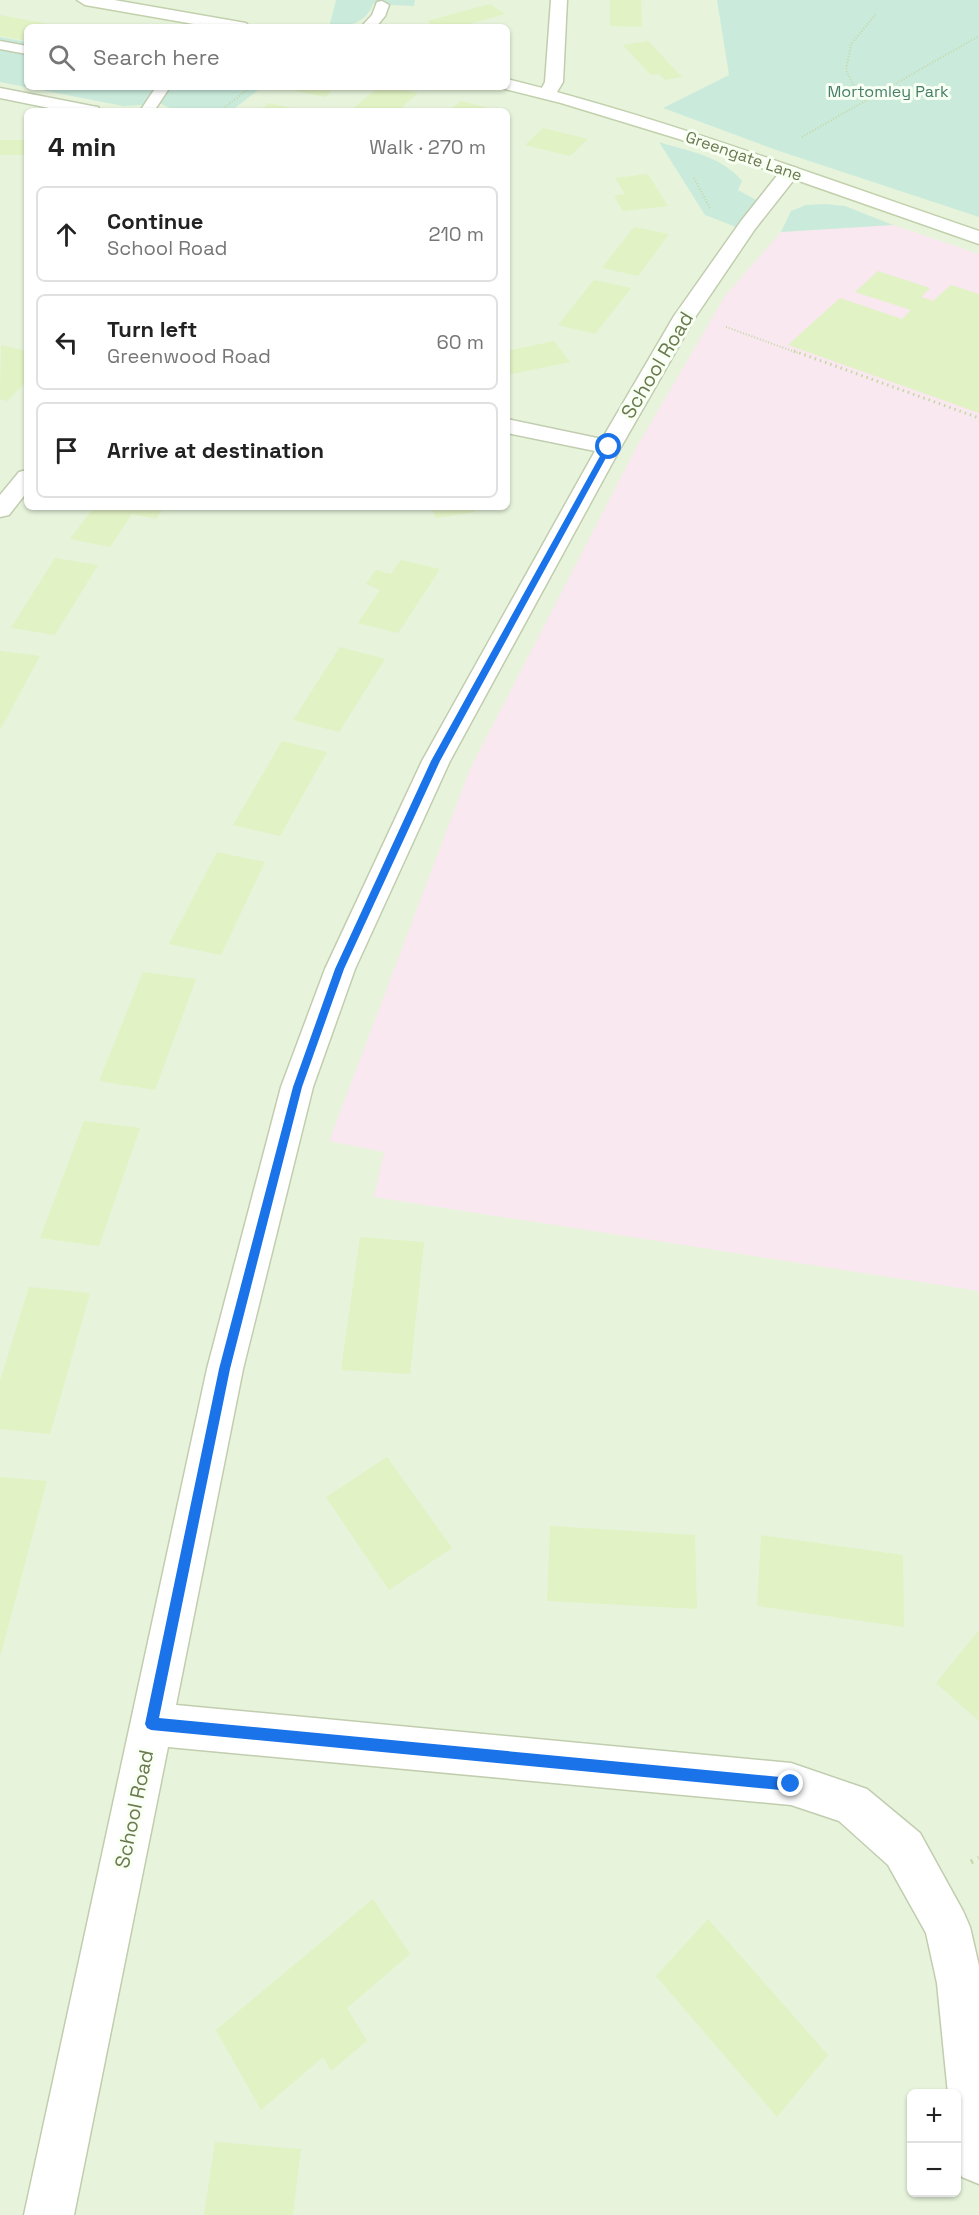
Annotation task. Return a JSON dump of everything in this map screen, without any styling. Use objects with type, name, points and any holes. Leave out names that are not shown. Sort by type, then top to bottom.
[{"type":"street","points":[[85,0],[118,3],[225,24]]},
{"type":"street","points":[[548,93],[554,82],[559,0]]},
{"type":"street","name":"Greengate Lane","points":[[510,85],[548,93],[659,127],[979,238]]},
{"type":"street","points":[[0,93],[77,108]]},
{"type":"street","name":"School Road","points":[[49,2215],[225,1369],[297,1087],[340,969],[436,761],[609,447],[685,316],[748,225],[776,167]]},
{"type":"street","points":[[510,427],[609,447]]},
{"type":"street","points":[[0,510],[24,481]]},
{"type":"street","points":[[151,1724],[791,1784],[852,1804],[904,1849],[947,1927],[960,1983],[979,2160]]},
{"type":"lane","points":[[371,24],[378,16],[382,4]]},
{"type":"lane","points":[[0,45],[24,49]]},
{"type":"lane","points":[[149,108],[162,90]]},
{"type":"path","points":[[870,97],[856,90],[846,70],[851,44],[876,14]]},
{"type":"path","points":[[776,167],[870,97],[979,36]]},
{"type":"path","points":[[224,108],[247,90]]},
{"type":"path","points":[[659,127],[693,177],[717,219],[748,225]]},
{"type":"path","points":[[685,316],[712,322],[979,418]]},
{"type":"shaded area","points":[[0,0],[979,0],[979,2215],[0,2215]]},
{"type":"shaded area","points":[[893,225],[979,254],[979,1291],[374,1197],[384,1152],[329,1141],[470,769],[636,448],[725,296],[781,232]]},
{"type":"green space","points":[[336,0],[415,0],[414,6],[373,4],[366,16],[356,23],[330,24]]},
{"type":"green space","name":"Mortomley Park","points":[[717,0],[979,0],[979,217],[779,151],[663,108],[729,75]]},
{"type":"green space","points":[[0,37],[24,41],[24,87],[0,82]]},
{"type":"green space","points":[[41,90],[258,90],[235,108],[170,108],[161,104],[123,106]]},
{"type":"green space","points":[[659,142],[715,160],[742,181],[738,190],[758,201],[736,227],[705,215]]},
{"type":"green space","points":[[806,205],[845,206],[893,225],[781,232],[791,211]]},
{"type":"building","points":[[610,0],[641,0],[642,27],[610,26]]},
{"type":"building","points":[[490,4],[505,14],[469,24],[432,24],[427,21]]},
{"type":"building","points":[[0,15],[49,24],[24,24],[24,40],[0,36]]},
{"type":"building","points":[[648,41],[682,77],[665,80],[659,74],[651,75],[623,45]]},
{"type":"building","points":[[292,90],[333,90],[325,97]]},
{"type":"building","points":[[375,90],[406,90],[418,93],[401,108],[354,108]]},
{"type":"building","points":[[461,101],[489,108],[452,108]]},
{"type":"building","points":[[269,103],[292,108],[263,108]]},
{"type":"building","points":[[543,128],[588,139],[570,156],[525,145]]},
{"type":"building","points":[[0,140],[24,140],[24,155],[0,155]]},
{"type":"building","points":[[648,174],[668,206],[623,211],[614,196],[625,194],[615,178]]},
{"type":"building","points":[[634,227],[669,234],[638,276],[602,268]]},
{"type":"building","points":[[878,271],[930,288],[921,297],[933,301],[951,285],[979,294],[979,413],[788,345],[840,298],[902,319],[911,310],[855,292]]},
{"type":"building","points":[[594,280],[631,288],[595,334],[558,325]]},
{"type":"building","points":[[554,341],[570,362],[510,374],[510,350]]},
{"type":"building","points":[[1,345],[24,350],[24,384],[7,401],[0,399]]},
{"type":"building","points":[[92,510],[162,510],[156,519],[132,514],[110,547],[70,539]]},
{"type":"building","points":[[432,510],[474,510],[475,512],[436,518]]},
{"type":"building","points":[[55,558],[98,565],[55,635],[11,628]]},
{"type":"building","points":[[401,560],[440,569],[398,633],[358,623],[380,590],[366,584],[376,570],[391,574]]},
{"type":"building","points":[[340,647],[385,659],[339,732],[293,720]]},
{"type":"building","points":[[0,651],[40,656],[0,730]]},
{"type":"building","points":[[282,741],[327,752],[280,836],[233,825]]},
{"type":"building","points":[[217,852],[265,862],[221,955],[169,944]]},
{"type":"building","points":[[143,972],[196,979],[155,1090],[99,1081]]},
{"type":"building","points":[[84,1121],[140,1128],[99,1246],[40,1238]]},
{"type":"building","points":[[360,1237],[424,1242],[410,1374],[341,1370]]},
{"type":"building","points":[[29,1287],[90,1293],[50,1434],[0,1429],[0,1381]]},
{"type":"building","points":[[387,1457],[452,1548],[389,1590],[326,1497]]},
{"type":"building","points":[[0,1477],[47,1481],[1,1654],[0,1654]]},
{"type":"building","points":[[550,1526],[695,1535],[697,1609],[547,1601]]},
{"type":"building","points":[[761,1535],[903,1555],[904,1627],[757,1606]]},
{"type":"building","points":[[979,1630],[979,1721],[936,1683]]},
{"type":"building","points":[[373,1899],[410,1954],[347,2008],[367,2041],[331,2071],[323,2057],[261,2110],[216,2030]]},
{"type":"building","points":[[708,1919],[828,2055],[777,2117],[656,1976]]},
{"type":"building","points":[[215,2142],[301,2149],[293,2215],[204,2215]]},
{"type":"route","points":[[609,447],[505,632],[436,761],[340,969],[297,1087],[225,1369],[151,1724],[791,1784]]}]
